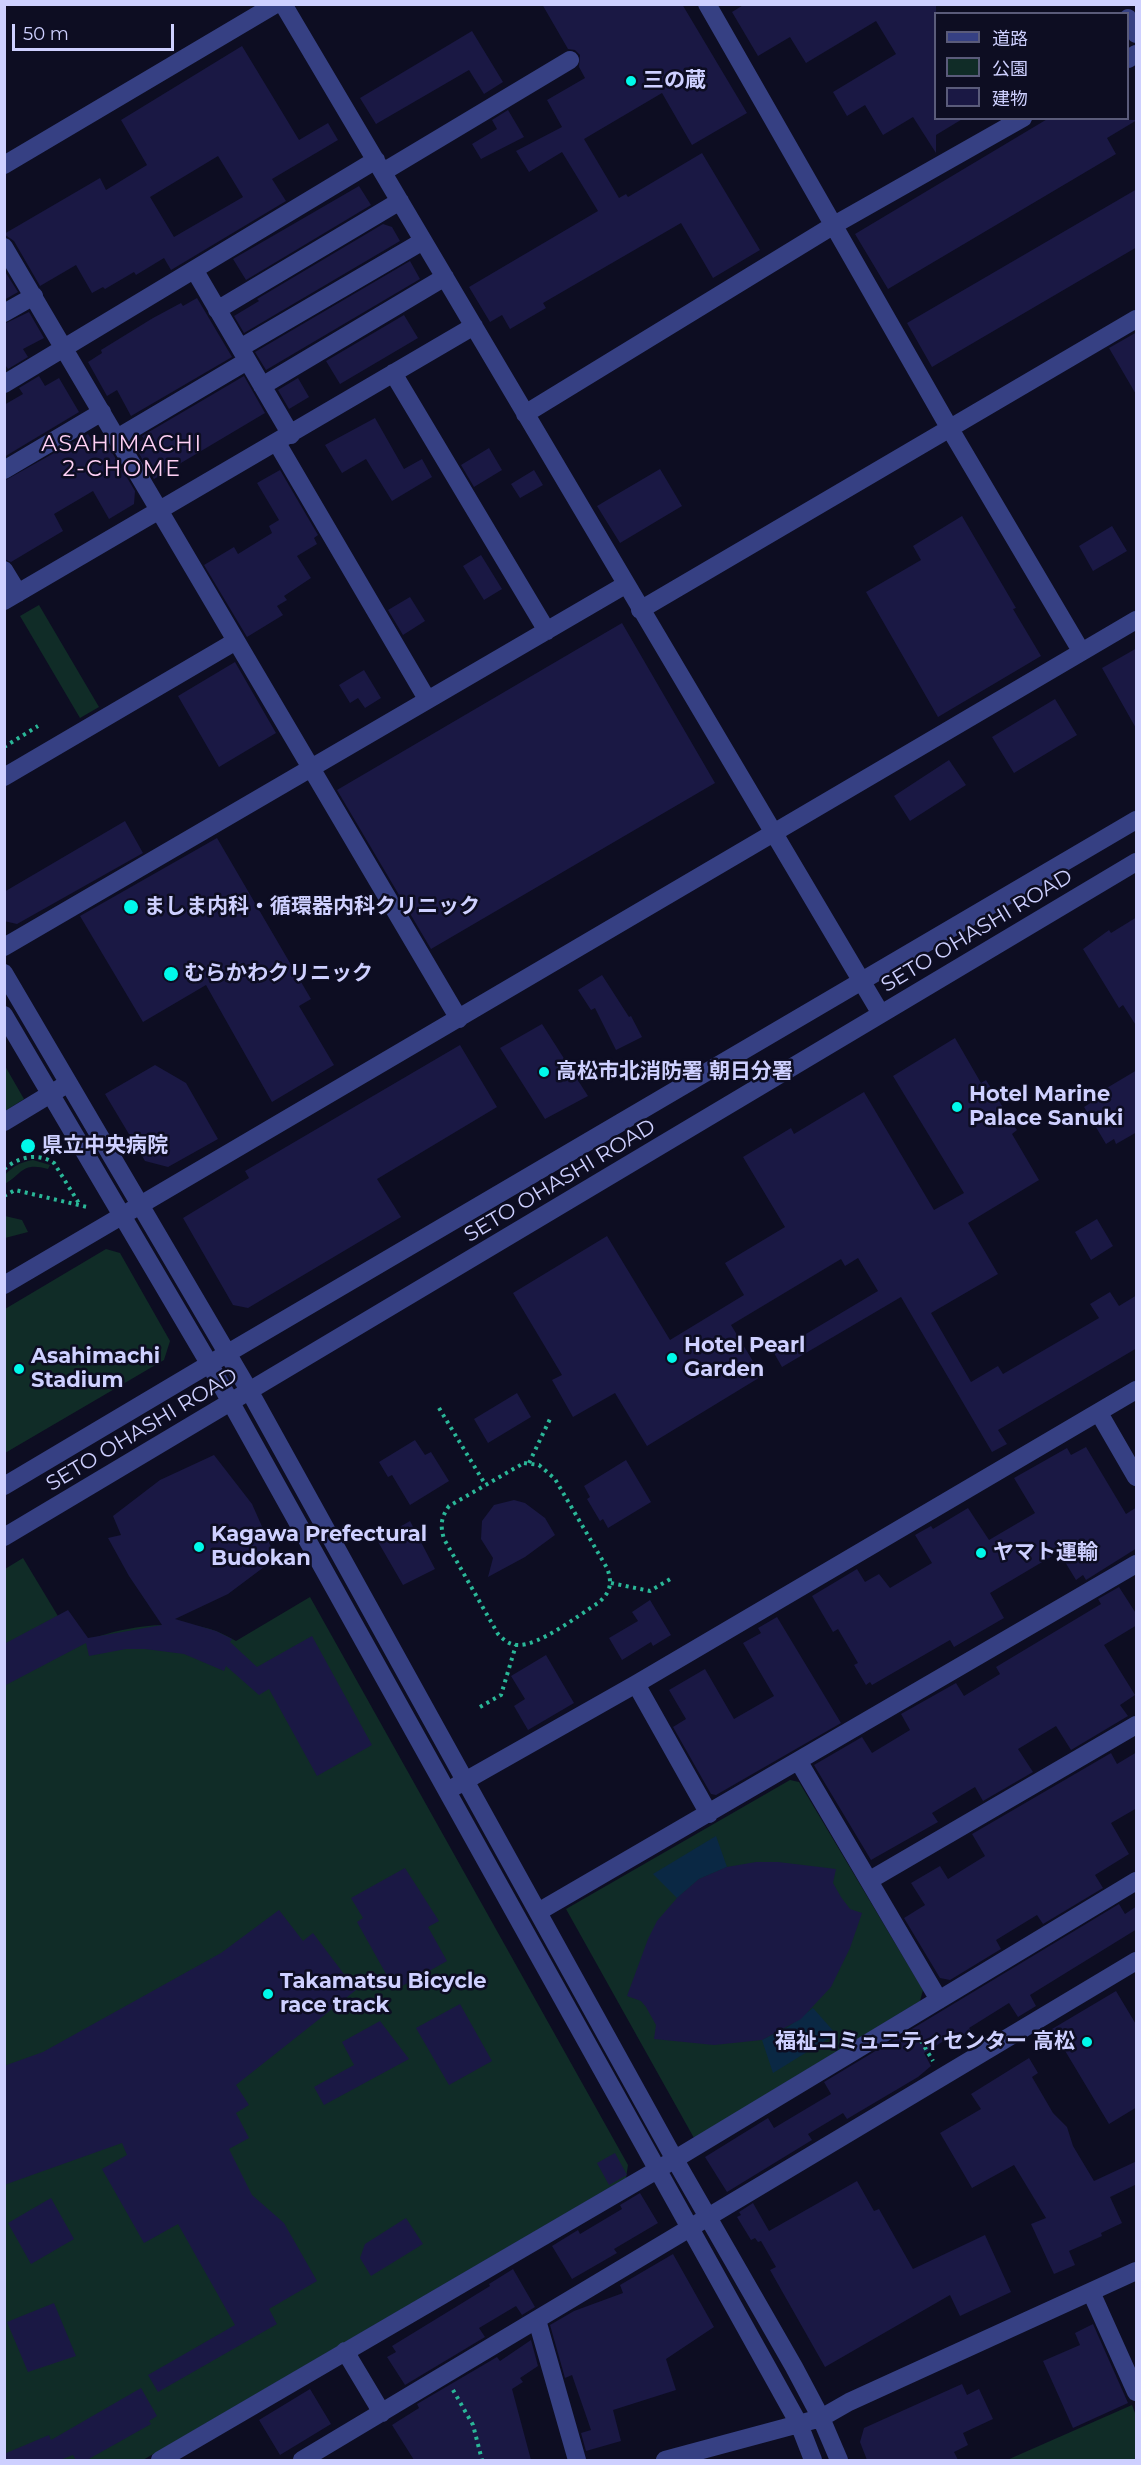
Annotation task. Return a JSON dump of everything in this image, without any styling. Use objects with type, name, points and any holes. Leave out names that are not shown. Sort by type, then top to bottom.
[{"type":"street","points":[[4,165],[276,4]]},
{"type":"street","points":[[283,4],[881,1014]]},
{"type":"street","points":[[707,4],[950,429],[1081,651]]},
{"type":"street","points":[[1129,20],[1137,34]]},
{"type":"street","points":[[4,384],[195,271],[570,60]]},
{"type":"street","points":[[525,414],[834,225],[1019,120]]},
{"type":"street","points":[[218,310],[400,201]]},
{"type":"street","points":[[117,438],[244,354],[423,241]]},
{"type":"street","points":[[4,247],[459,1019]]},
{"type":"street","points":[[195,271],[262,386],[284,439],[428,699]]},
{"type":"street","points":[[262,386],[445,277]]},
{"type":"street","points":[[4,313],[34,296]]},
{"type":"street","points":[[640,610],[1137,319]]},
{"type":"street","points":[[4,570],[11,597],[160,512],[474,326]]},
{"type":"street","points":[[393,373],[547,630]]},
{"type":"street","points":[[4,470],[102,412]]},
{"type":"street","points":[[4,947],[625,585]]},
{"type":"street","points":[[4,1285],[1137,620]]},
{"type":"street","points":[[4,777],[236,641]]},
{"type":"street","name":"SETO OHASHI ROAD","points":[[4,1486],[1137,820]]},
{"type":"street","name":"SETO OHASHI ROAD","points":[[4,1537],[231,1404],[1136,863]]},
{"type":"street","points":[[4,973],[250,1392],[537,1912],[821,2418],[839,2460]]},
{"type":"street","points":[[4,1015],[210,1365],[799,2424],[813,2460]]},
{"type":"street","points":[[4,1122],[68,1083]]},
{"type":"street","points":[[447,1791],[636,1684],[1137,1390]]},
{"type":"street","points":[[1098,1413],[1137,1477]]},
{"type":"street","points":[[537,1912],[1137,1564]]},
{"type":"street","points":[[636,1684],[709,1814]]},
{"type":"street","points":[[870,1880],[1137,1725]]},
{"type":"street","points":[[799,1762],[939,2000]]},
{"type":"street","points":[[160,2460],[657,2170],[1137,1881]]},
{"type":"street","points":[[302,2460],[1137,1961]]},
{"type":"street","points":[[665,2460],[821,2418],[849,2402],[1137,2271]]},
{"type":"street","points":[[1091,2292],[1137,2392]]},
{"type":"street","points":[[537,2320],[577,2460]]},
{"type":"street","points":[[345,2351],[382,2413]]},
{"type":"path","points":[[4,747],[38,726]]},
{"type":"path","points":[[4,1169],[20,1159],[30,1157],[48,1160],[54,1163],[80,1205]]},
{"type":"path","points":[[4,1196],[15,1190],[87,1207]]},
{"type":"path","points":[[439,1408],[485,1484]]},
{"type":"path","points":[[528,1463],[550,1419]]},
{"type":"path","points":[[528,1463],[539,1465],[555,1479],[607,1568],[611,1583],[606,1596],[598,1604],[537,1640],[516,1645],[507,1642],[498,1634],[444,1539],[440,1527],[442,1515],[449,1506],[485,1484],[515,1466],[528,1463]]},
{"type":"path","points":[[611,1583],[650,1591],[672,1578]]},
{"type":"path","points":[[480,1707],[501,1695],[516,1645]]},
{"type":"path","points":[[908,2018],[943,2078]]},
{"type":"path","points":[[444,2375],[473,2426],[482,2460]]},
{"type":"green space","points":[[39,605],[99,707],[80,718],[20,616]]},
{"type":"green space","points":[[5,1066],[24,1099],[4,1111]]},
{"type":"green space","points":[[33,1160],[50,1165],[48,1169],[28,1168],[5,1184],[5,1175],[11,1169]]},
{"type":"green space","points":[[5,1216],[22,1220],[28,1232],[5,1238]]},
{"type":"green space","points":[[106,1249],[120,1253],[170,1341],[164,1360],[5,1453],[5,1309]]},
{"type":"green space","name":"Takamatsu Bicycle race track","points":[[23,1558],[76,1646],[104,1635],[155,1625],[188,1625],[206,1628],[236,1641],[310,1597],[628,2165],[626,2178],[143,2460],[5,2460],[5,1569]]},
{"type":"green space","points":[[790,1780],[799,1782],[923,1990],[920,2001],[694,2138],[566,1909]]},
{"type":"green space","points":[[1132,2405],[1136,2416],[1136,2460],[1007,2460]]},
{"type":"water","points":[[716,1836],[727,1867],[699,1879],[677,1898],[653,1874]]},
{"type":"water","points":[[813,2008],[836,2034],[773,2073],[762,2040],[788,2027]]},
{"type":"building","points":[[542,4],[682,4],[747,113],[692,145],[662,93],[584,139],[619,198],[626,194],[628,197],[702,153],[760,250],[713,278],[681,223],[543,303],[546,308],[510,329],[502,315],[490,322],[469,287],[598,211],[562,152],[529,172],[516,151],[562,127],[547,100],[585,78],[579,67],[580,55],[575,50],[568,49]]},
{"type":"building","points":[[745,4],[936,4],[936,12],[934,12],[934,120],[961,120],[936,135],[936,153],[913,117],[883,135],[865,105],[847,116],[833,92],[896,54],[876,21],[806,63],[790,37],[758,56],[732,12]]},
{"type":"building","points":[[472,31],[503,82],[484,94],[469,70],[376,124],[360,98]]},
{"type":"building","points":[[242,46],[299,140],[328,123],[338,140],[272,179],[286,201],[171,270],[164,258],[136,275],[134,272],[105,289],[103,287],[92,293],[76,265],[40,286],[14,241],[4,234],[100,178],[106,190],[147,165],[121,120]],"holes":[[[218,156],[243,197],[174,237],[150,197]]]},
{"type":"building","points":[[508,110],[524,137],[481,159],[472,144],[497,129],[492,120]]},
{"type":"building","points":[[1046,120],[1137,120],[1107,138],[1116,154],[888,289],[855,234]]},
{"type":"building","points":[[359,186],[371,205],[246,280],[233,259]]},
{"type":"building","points":[[1137,189],[1137,247],[932,367],[907,323]]},
{"type":"building","points":[[383,224],[392,227],[400,241],[244,333],[234,316],[259,301],[257,299]]},
{"type":"building","points":[[410,261],[420,279],[266,370],[255,352]]},
{"type":"building","points":[[4,270],[18,292],[4,300]]},
{"type":"building","points":[[197,298],[232,357],[131,416],[117,390],[107,396],[88,362],[102,353],[101,350],[153,318],[181,303],[183,306]]},
{"type":"building","points":[[29,312],[44,338],[23,349],[28,357],[8,369],[4,363],[4,324]]},
{"type":"building","points":[[404,315],[418,338],[340,384],[326,361]]},
{"type":"building","points":[[1137,332],[1137,396],[1109,348]]},
{"type":"building","points":[[39,376],[45,386],[59,378],[79,412],[4,457],[4,405],[23,394],[19,388]]},
{"type":"building","points":[[244,376],[265,413],[154,479],[134,445],[144,439],[142,436]]},
{"type":"building","points":[[298,378],[309,397],[289,409],[278,390]]},
{"type":"building","points":[[375,418],[404,469],[422,459],[432,477],[392,501],[366,459],[342,473],[325,445]]},
{"type":"building","points":[[88,434],[98,450],[107,444],[135,491],[134,504],[109,519],[93,491],[54,514],[63,531],[11,562],[4,559],[4,481]]},
{"type":"building","points":[[489,448],[502,470],[474,487],[461,465]]},
{"type":"building","points":[[660,469],[682,506],[620,543],[597,506]]},
{"type":"building","points":[[280,470],[318,535],[314,538],[317,544],[297,556],[311,578],[284,596],[287,600],[277,606],[283,615],[247,637],[204,565],[234,547],[238,554],[272,533],[269,526],[279,520],[257,483]]},
{"type":"building","points":[[534,470],[543,485],[520,498],[511,484]]},
{"type":"building","points":[[962,516],[1016,608],[1013,609],[1041,656],[938,717],[866,592],[921,560],[913,546]]},
{"type":"building","points":[[1112,526],[1127,551],[1093,571],[1079,546]]},
{"type":"building","points":[[481,555],[502,589],[484,600],[463,566]]},
{"type":"building","points":[[410,597],[425,621],[403,635],[388,610]]},
{"type":"building","points":[[622,623],[715,783],[431,949],[337,790]]},
{"type":"building","points":[[1137,648],[1137,730],[1102,668]]},
{"type":"building","points":[[235,662],[276,733],[219,767],[178,696]]},
{"type":"building","points":[[364,670],[381,698],[365,708],[358,698],[350,703],[339,685]]},
{"type":"building","points":[[1055,699],[1077,735],[1014,773],[992,737]]},
{"type":"building","points":[[949,760],[966,785],[910,821],[894,796]]},
{"type":"building","points":[[125,821],[143,853],[17,924],[4,921],[4,892]]},
{"type":"building","points":[[217,838],[311,999],[299,1006],[334,1065],[272,1102],[206,985],[143,1022],[80,916]]},
{"type":"building","points":[[1137,917],[1137,1027],[1123,1005],[1119,1008],[1083,949],[1109,930],[1111,933]]},
{"type":"building","points":[[602,975],[629,1017],[631,1016],[642,1037],[616,1050],[595,1008],[591,1010],[578,990]]},
{"type":"building","name":"高松市北消防署 朝日分署","points":[[542,1024],[588,1096],[545,1119],[500,1048]]},
{"type":"building","points":[[955,1038],[981,1083],[986,1080],[1017,1130],[1012,1134],[1039,1180],[968,1223],[998,1274],[931,1313],[971,1382],[998,1366],[1003,1374],[1099,1318],[1090,1304],[1110,1292],[1119,1306],[1137,1295],[1137,1348],[998,1430],[1007,1444],[992,1452],[901,1297],[782,1367],[774,1353],[878,1291],[858,1258],[845,1266],[841,1259],[731,1325],[762,1376],[647,1446],[615,1393],[573,1417],[552,1380],[562,1375],[513,1293],[607,1236],[670,1340],[744,1295],[725,1263],[785,1227],[743,1157],[791,1128],[794,1134],[864,1092],[934,1210],[964,1193],[893,1076]]},
{"type":"building","points":[[460,1045],[497,1107],[377,1179],[401,1217],[248,1308],[233,1305],[183,1218],[249,1178],[245,1171]]},
{"type":"building","points":[[155,1065],[186,1083],[218,1139],[168,1167],[145,1161],[105,1094]]},
{"type":"building","points":[[1137,1070],[1137,1132],[1116,1144],[1114,1139],[1106,1144],[1084,1107],[1092,1102],[1090,1098]]},
{"type":"building","points":[[1097,1219],[1113,1246],[1091,1260],[1075,1232]]},
{"type":"building","points":[[517,1393],[531,1417],[488,1443],[474,1419]]},
{"type":"building","points":[[415,1440],[425,1455],[431,1452],[449,1481],[410,1505],[392,1475],[388,1477],[379,1462]]},
{"type":"building","points":[[1086,1447],[1126,1514],[1137,1507],[1137,1548],[1086,1580],[1083,1575],[1076,1580],[1059,1552],[990,1593],[1004,1618],[954,1647],[950,1640],[872,1685],[870,1682],[866,1685],[854,1665],[858,1663],[838,1629],[833,1632],[812,1596],[857,1569],[865,1582],[879,1574],[890,1588],[932,1563],[915,1535],[931,1526],[933,1529],[968,1508],[989,1540],[1035,1513],[1014,1478],[1067,1448],[1071,1455]]},
{"type":"building","points":[[214,1455],[252,1504],[276,1558],[228,1594],[175,1619],[216,1631],[232,1639],[230,1642],[257,1667],[312,1636],[372,1745],[317,1776],[269,1689],[259,1695],[226,1666],[224,1671],[184,1654],[145,1649],[126,1649],[89,1656],[86,1643],[4,1686],[4,1644],[68,1610],[88,1638],[162,1625],[129,1576],[108,1538],[121,1535],[113,1516],[160,1480]]},
{"type":"building","points":[[626,1460],[651,1502],[608,1528],[603,1519],[600,1521],[587,1499],[590,1497],[584,1486]]},
{"type":"building","points":[[514,1500],[525,1503],[545,1518],[555,1535],[525,1557],[488,1577],[493,1558],[481,1539],[482,1521],[494,1505]]},
{"type":"building","points":[[410,1521],[435,1569],[403,1585],[377,1540]]},
{"type":"building","points":[[1119,1587],[1137,1615],[1137,1625],[1104,1645],[1135,1695],[1120,1705],[1128,1716],[1071,1750],[1056,1726],[1018,1749],[1033,1772],[983,1801],[975,1787],[932,1813],[938,1822],[871,1860],[814,1765],[862,1737],[872,1753],[910,1730],[901,1714],[956,1683],[964,1696],[1000,1674],[996,1667],[1101,1604],[1098,1599]]},
{"type":"building","points":[[650,1600],[671,1635],[653,1646],[651,1642],[622,1660],[609,1638],[638,1621],[632,1612]]},
{"type":"building","points":[[777,1617],[841,1723],[716,1795],[711,1794],[673,1727],[686,1719],[669,1690],[705,1669],[734,1719],[774,1696],[743,1643],[761,1633],[758,1628]]},
{"type":"building","points":[[546,1655],[574,1703],[528,1730],[514,1706],[525,1699],[511,1676]]},
{"type":"building","points":[[1137,1752],[1137,1808],[1111,1823],[1129,1854],[1095,1875],[1103,1888],[1043,1924],[1037,1915],[996,1940],[1001,1949],[950,1980],[940,1978],[904,1918],[925,1905],[911,1883],[940,1866],[948,1879],[985,1856],[972,1834],[1111,1753],[1117,1764]]},
{"type":"building","points":[[756,1862],[778,1862],[836,1869],[833,1883],[841,1897],[850,1909],[862,1913],[850,1948],[831,1987],[801,2019],[762,2040],[714,2045],[654,2039],[656,2025],[646,2007],[641,2001],[627,1996],[657,1921],[677,1898],[699,1879],[727,1867]]},
{"type":"building","points":[[405,1868],[439,1921],[428,1927],[447,1961],[395,1990],[357,1922],[363,1918],[351,1898]]},
{"type":"building","points":[[1119,1904],[1125,1914],[1137,1906],[1137,1929],[1030,1995],[1036,2006],[1018,2017],[1009,2003],[969,2028],[972,2032],[956,2042],[952,2036],[924,2053],[931,2066],[918,2077],[847,2119],[843,2113],[808,2134],[812,2140],[727,2192],[705,2157],[768,2118],[774,2128],[831,2094],[824,2082]]},
{"type":"building","points":[[279,1910],[303,1941],[313,1933],[356,1990],[236,2085],[249,2105],[236,2113],[249,2138],[229,2149],[252,2195],[284,2223],[317,2281],[269,2309],[277,2324],[158,2392],[148,2375],[235,2325],[178,2224],[144,2243],[102,2169],[127,2155],[122,2143],[4,2185],[4,2066],[43,2052],[221,1953]]},
{"type":"building","points":[[1116,1991],[1137,2026],[1137,2107],[1109,2124],[1052,2029]]},
{"type":"building","points":[[460,2004],[492,2061],[449,2085],[416,2028]]},
{"type":"building","points":[[380,2021],[409,2059],[324,2105],[314,2087],[354,2065],[342,2042]]},
{"type":"building","points":[[1029,2058],[1038,2073],[1032,2077],[1053,2113],[1067,2127],[1073,2146],[1094,2181],[1137,2161],[1137,2184],[1110,2197],[1122,2223],[1101,2233],[1102,2236],[1069,2251],[1075,2265],[1054,2274],[1031,2224],[1046,2218],[1014,2165],[972,2188],[940,2133],[981,2109],[971,2094]]},
{"type":"building","points":[[615,2153],[627,2175],[609,2185],[597,2163]]},
{"type":"building","points":[[857,2181],[874,2211],[879,2209],[913,2269],[985,2235],[1011,2292],[960,2316],[950,2295],[825,2367],[770,2270],[776,2267],[761,2241],[758,2242],[755,2238],[751,2240],[737,2217],[741,2215],[739,2212],[753,2203],[769,2231]]},
{"type":"building","points":[[640,2193],[658,2223],[614,2249],[617,2253],[572,2279],[552,2246],[578,2230],[580,2234],[622,2209],[620,2205]]},
{"type":"building","points":[[51,2198],[74,2239],[31,2264],[8,2223]]},
{"type":"building","points":[[406,2218],[423,2244],[371,2276],[360,2258],[365,2244]]},
{"type":"building","points":[[673,2254],[714,2327],[666,2359],[676,2390],[613,2410],[621,2441],[586,2451],[581,2433],[591,2430],[572,2375],[565,2378],[550,2325],[574,2311],[623,2293],[620,2285]]},
{"type":"building","points":[[513,2269],[535,2307],[522,2315],[516,2306],[479,2328],[485,2337],[405,2385],[387,2357],[396,2352],[392,2346],[490,2286],[489,2284]]},
{"type":"building","points":[[54,2303],[76,2356],[28,2372],[7,2322]]},
{"type":"building","points":[[1093,2324],[1128,2403],[1073,2428],[1043,2361],[1080,2345],[1075,2333]]},
{"type":"building","points":[[531,2340],[538,2366],[520,2378],[523,2382],[512,2389],[531,2460],[414,2460],[392,2425],[419,2408],[417,2404],[497,2357],[500,2361]]},
{"type":"building","points":[[962,2384],[967,2395],[979,2389],[993,2419],[963,2433],[968,2445],[954,2452],[958,2460],[867,2460],[860,2442],[864,2428]]},
{"type":"building","points":[[141,2388],[157,2416],[149,2421],[151,2424],[87,2460],[76,2460],[73,2455],[60,2460],[4,2460],[4,2454],[49,2435],[51,2440]]},
{"type":"building","points":[[310,2389],[331,2424],[280,2455],[259,2420]]},
{"type":"place","name":"三の蔵","points":[[631,81]]},
{"type":"place","name":"ましま内科・循環器内科クリニック","points":[[131,907]]},
{"type":"place","name":"むらかわクリニック","points":[[171,974]]},
{"type":"place","name":"高松市北消防署 朝日分署","points":[[544,1072]]},
{"type":"place","name":"Hotel Marine Palace Sanuki","points":[[957,1107]]},
{"type":"place","name":"県立中央病院","points":[[28,1146]]},
{"type":"place","name":"Hotel Pearl Garden","points":[[672,1358]]},
{"type":"place","name":"Asahimachi Stadium","points":[[19,1369]]},
{"type":"place","name":"Kagawa Prefectural Budokan","points":[[199,1547]]},
{"type":"place","name":"ヤマト運輸","points":[[981,1553]]},
{"type":"place","name":"Takamatsu Bicycle race track","points":[[268,1994]]},
{"type":"place","name":"福祉コミュニティセンター 高松","points":[[1087,2042]]},
{"type":"district","name":"ASAHIMACHI 2-CHOME","points":[[122,458]]}]
